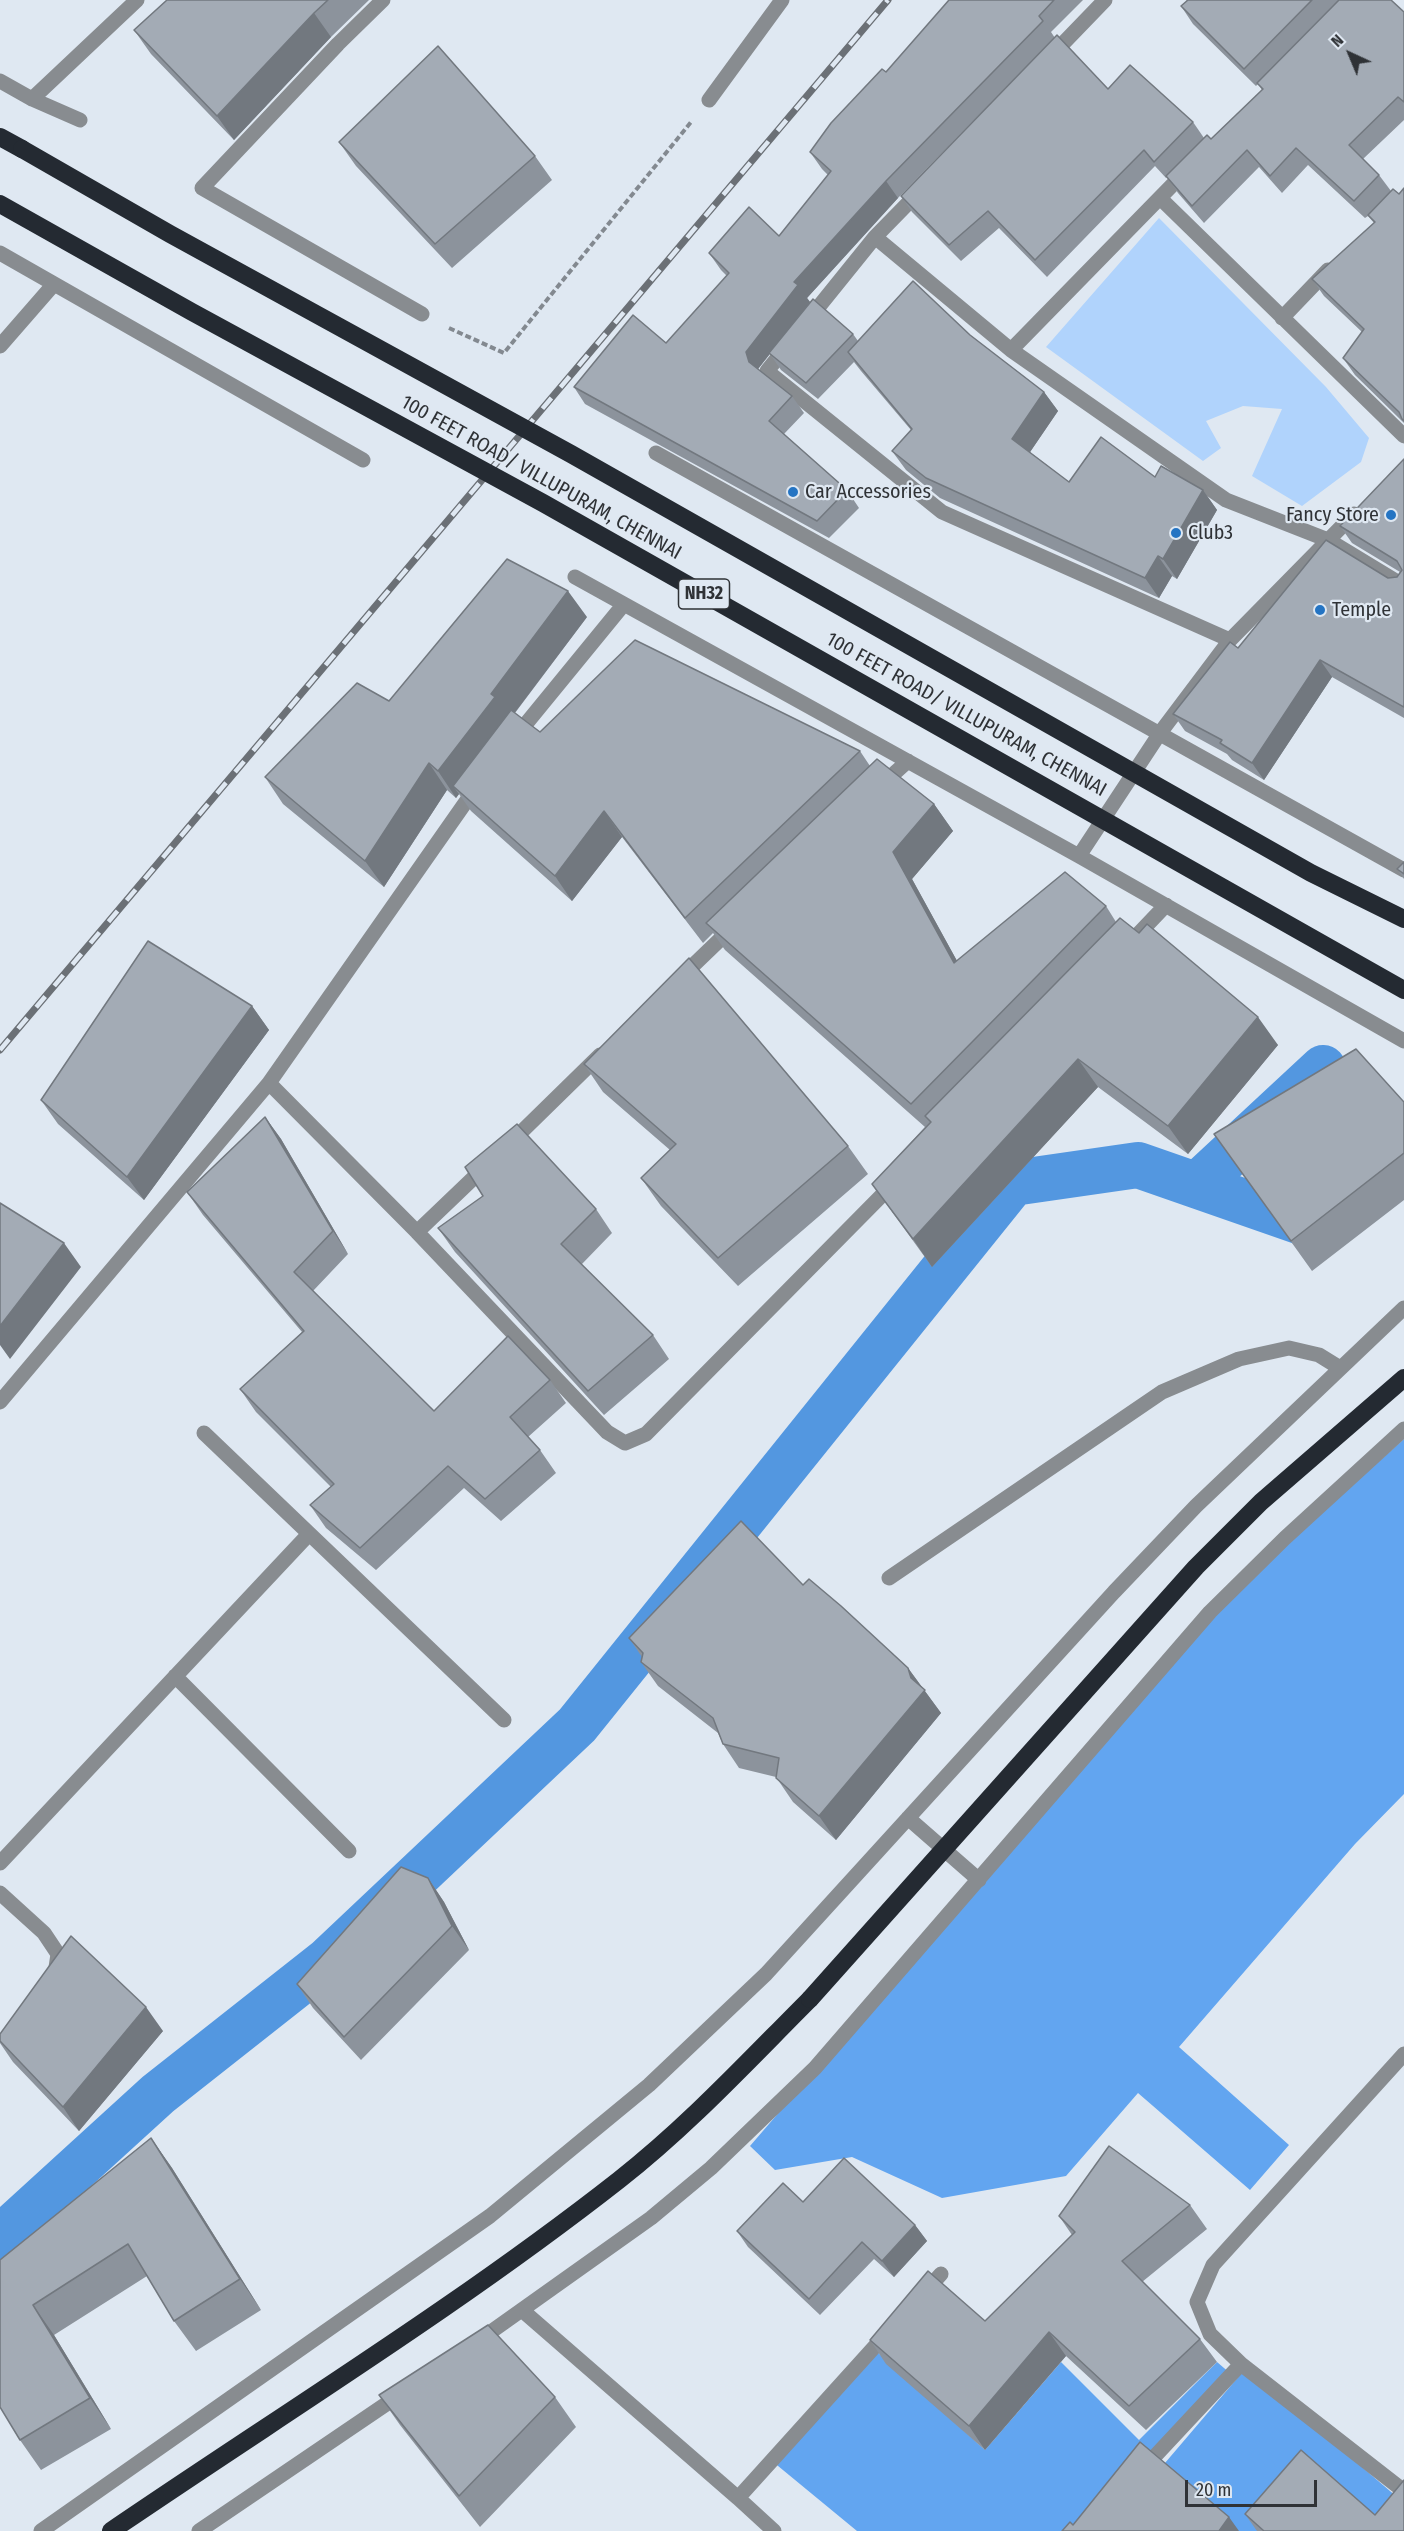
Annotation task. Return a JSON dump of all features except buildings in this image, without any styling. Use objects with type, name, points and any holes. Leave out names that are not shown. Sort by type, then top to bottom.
[{"type":"highway","name":"100 FEET ROAD/ VILLUPURAM, CHENNAI","points":[[0,137],[170,234],[571,454],[1311,873],[1404,919]]},
{"type":"highway","name":"100 FEET ROAD/ VILLUPURAM, CHENNAI","points":[[0,204],[192,312],[543,503],[1404,990]]},
{"type":"highway","points":[[111,2531],[503,2266],[620,2179],[698,2111],[810,1999],[1196,1567],[1261,1502],[1404,1378]]},
{"type":"street","points":[[32,99],[137,0]]},
{"type":"street","points":[[383,0],[338,44],[202,188],[422,314]]},
{"type":"street","points":[[710,100],[782,0]]},
{"type":"street","points":[[1040,68],[1105,0]]},
{"type":"street","points":[[0,81],[32,99],[80,120]]},
{"type":"street","points":[[1011,350],[1200,157]]},
{"type":"street","points":[[933,178],[875,237],[767,371],[942,512],[1230,640]]},
{"type":"street","points":[[1160,198],[1404,436]]},
{"type":"street","points":[[875,237],[1011,350],[1226,500],[1328,540],[1404,586]]},
{"type":"street","points":[[0,253],[363,460]]},
{"type":"street","points":[[1282,318],[1339,259]]},
{"type":"street","points":[[0,346],[54,284]]},
{"type":"street","points":[[656,453],[1404,870]]},
{"type":"street","points":[[1079,856],[1160,733],[1230,640],[1366,502]]},
{"type":"street","points":[[575,577],[908,760],[1404,1041]]},
{"type":"street","points":[[506,750],[624,604]]},
{"type":"street","points":[[866,800],[908,760]]},
{"type":"street","points":[[0,1402],[269,1083],[483,777]]},
{"type":"street","points":[[1110,963],[1166,905]]},
{"type":"street","points":[[671,987],[747,913]]},
{"type":"street","points":[[417,1232],[612,1044]]},
{"type":"street","points":[[269,1083],[417,1232],[607,1432],[625,1443],[646,1434],[905,1172]]},
{"type":"street","points":[[41,2531],[490,2216],[649,2085],[757,1982],[1114,1592],[1196,1506],[1340,1368],[1402,1314]]},
{"type":"street","points":[[889,1578],[1162,1392],[1239,1359],[1289,1348],[1319,1355],[1340,1368]]},
{"type":"street","points":[[464,2351],[651,2218],[711,2168],[815,2068],[1210,1612],[1285,1538],[1404,1429]]},
{"type":"street","points":[[204,1433],[504,1720]]},
{"type":"street","points":[[0,1863],[309,1534]]},
{"type":"street","points":[[175,1676],[349,1851]]},
{"type":"street","points":[[908,1818],[979,1881]]},
{"type":"street","points":[[0,1893],[44,1933],[58,1954],[55,1977],[51,1986]]},
{"type":"street","points":[[1404,2054],[1213,2265],[1197,2302],[1210,2334],[1241,2364],[1404,2491]]},
{"type":"street","points":[[911,2307],[940,2274]]},
{"type":"street","points":[[523,2311],[774,2531]]},
{"type":"street","points":[[738,2498],[896,2324]]},
{"type":"street","points":[[1135,2479],[1241,2364]]},
{"type":"street","points":[[199,2531],[415,2384]]},
{"type":"path","points":[[422,314],[471,340],[504,353],[710,100]]},
{"type":"shaded area","points":[[1159,218],[1326,387],[1369,438],[1361,462],[1302,506],[1252,476],[1282,409],[1243,406],[1206,421],[1221,448],[1203,461],[1046,347]]},
{"type":"shaded area","points":[[1404,1439],[1404,1794],[1355,1844],[1179,2047],[1289,2145],[1250,2190],[1138,2093],[1066,2176],[942,2198],[852,2157],[775,2170],[750,2146],[1210,1612]]},
{"type":"shaded area","points":[[874,2349],[985,2450],[1061,2362],[1139,2440],[1217,2362],[1231,2374],[1086,2531],[857,2531],[772,2461]]},
{"type":"shaded area","points":[[1246,2368],[1404,2503],[1404,2531],[1229,2531],[1159,2470]]},
{"type":"waterway","points":[[1197,1185],[1323,1068]]},
{"type":"waterway","points":[[0,2238],[158,2094],[328,1960],[577,1725],[1013,1183],[1138,1165],[1313,1226]]},
{"type":"railway","points":[[0,1050],[888,0]]},
{"type":"place","name":"Car Accessories","points":[[793,492]]},
{"type":"place","name":"Fancy Store","points":[[1391,515]]},
{"type":"place","name":"Club3","points":[[1176,533]]},
{"type":"place","name":"Temple","points":[[1320,610]]}]
